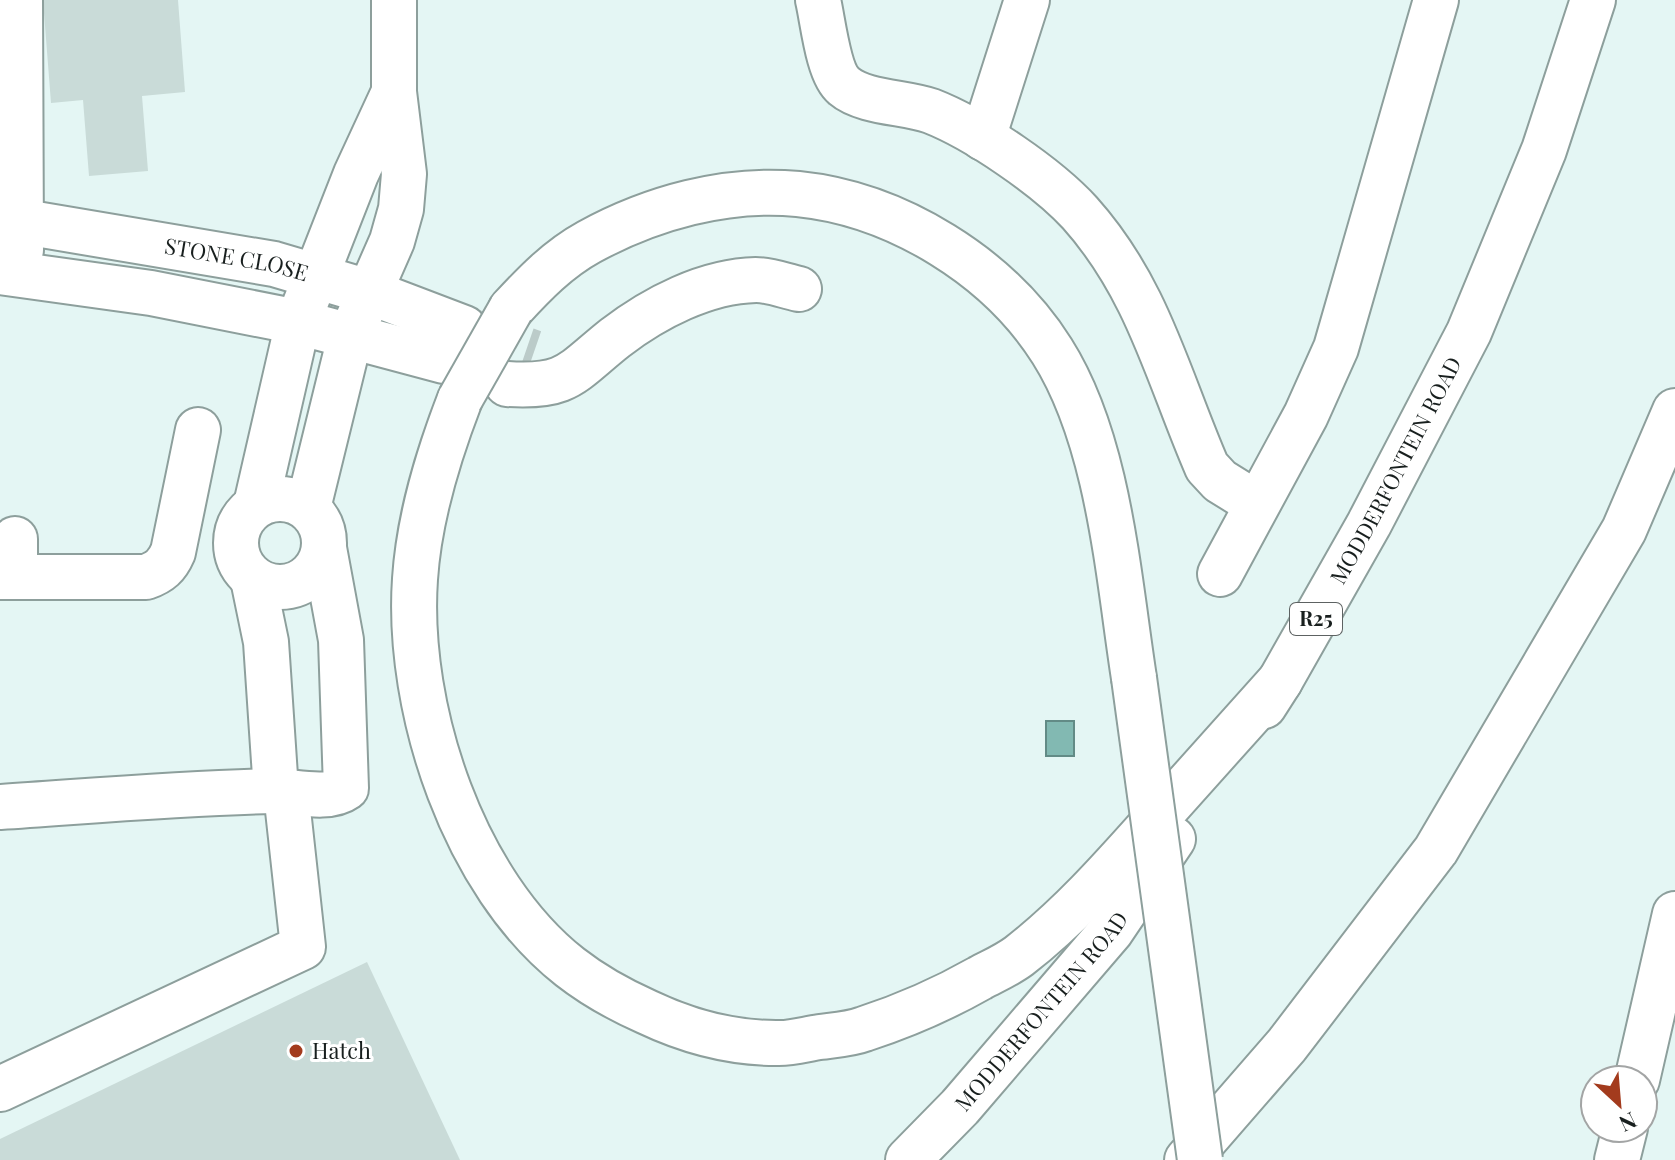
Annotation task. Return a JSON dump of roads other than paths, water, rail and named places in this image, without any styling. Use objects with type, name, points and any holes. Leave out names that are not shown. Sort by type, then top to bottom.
[{"type":"main road","points":[[20,0],[11,273],[151,293],[298,322],[456,363]]},
{"type":"main road","points":[[308,508],[350,337],[372,293],[401,209],[404,174],[394,92],[394,0]]},
{"type":"main road","points":[[818,0],[835,73],[843,85],[857,94],[929,110],[983,138],[1052,187],[1081,214],[1125,273],[1143,305],[1207,467],[1220,481],[1257,504]]},
{"type":"main road","points":[[983,138],[1027,0]]},
{"type":"main road","points":[[1220,574],[1306,415],[1336,348],[1436,0]]},
{"type":"main road","name":"MODDERFONTEIN ROAD","points":[[908,1160],[960,1107],[1111,931],[1280,681],[1369,524],[1469,332],[1544,150],[1593,0]]},
{"type":"main road","points":[[0,807],[114,798],[346,788],[341,640],[274,567],[240,523],[256,505],[298,322],[315,274],[394,92]]},
{"type":"main road","points":[[1200,1160],[1134,678],[1097,461],[1080,410],[1053,353],[1017,304],[972,263],[927,236],[865,208],[798,194],[722,196],[652,212],[587,243],[543,275],[456,363],[447,433],[425,510],[415,579],[415,650],[424,709],[438,762],[464,825],[494,881],[529,928],[569,967],[621,1000],[668,1022],[721,1038],[778,1044],[861,1031],[943,999],[1016,958],[1065,916],[1112,868],[1280,681]]},
{"type":"main road","name":"STONE CLOSE","points":[[11,219],[274,264],[315,274],[372,293],[456,363]]},
{"type":"main road","points":[[520,368],[536,386],[556,381],[577,371],[642,319],[701,291],[759,280],[799,289]]},
{"type":"main road","points":[[1187,1160],[1287,1045],[1436,850],[1624,530],[1675,411]]},
{"type":"main road","points":[[10,564],[77,564],[146,577],[158,573],[167,564],[175,546],[198,430]]},
{"type":"main road","points":[[175,546],[274,567],[323,533],[318,520],[308,508],[283,499],[256,505]]},
{"type":"main road","points":[[0,1089],[303,947],[299,792],[274,567]]},
{"type":"main road","points":[[1641,1064],[1675,914]]},
{"type":"tunnel","points":[[464,328],[534,352]]},
{"type":"place","name":"Hatch","points":[[296,1051]]}]
